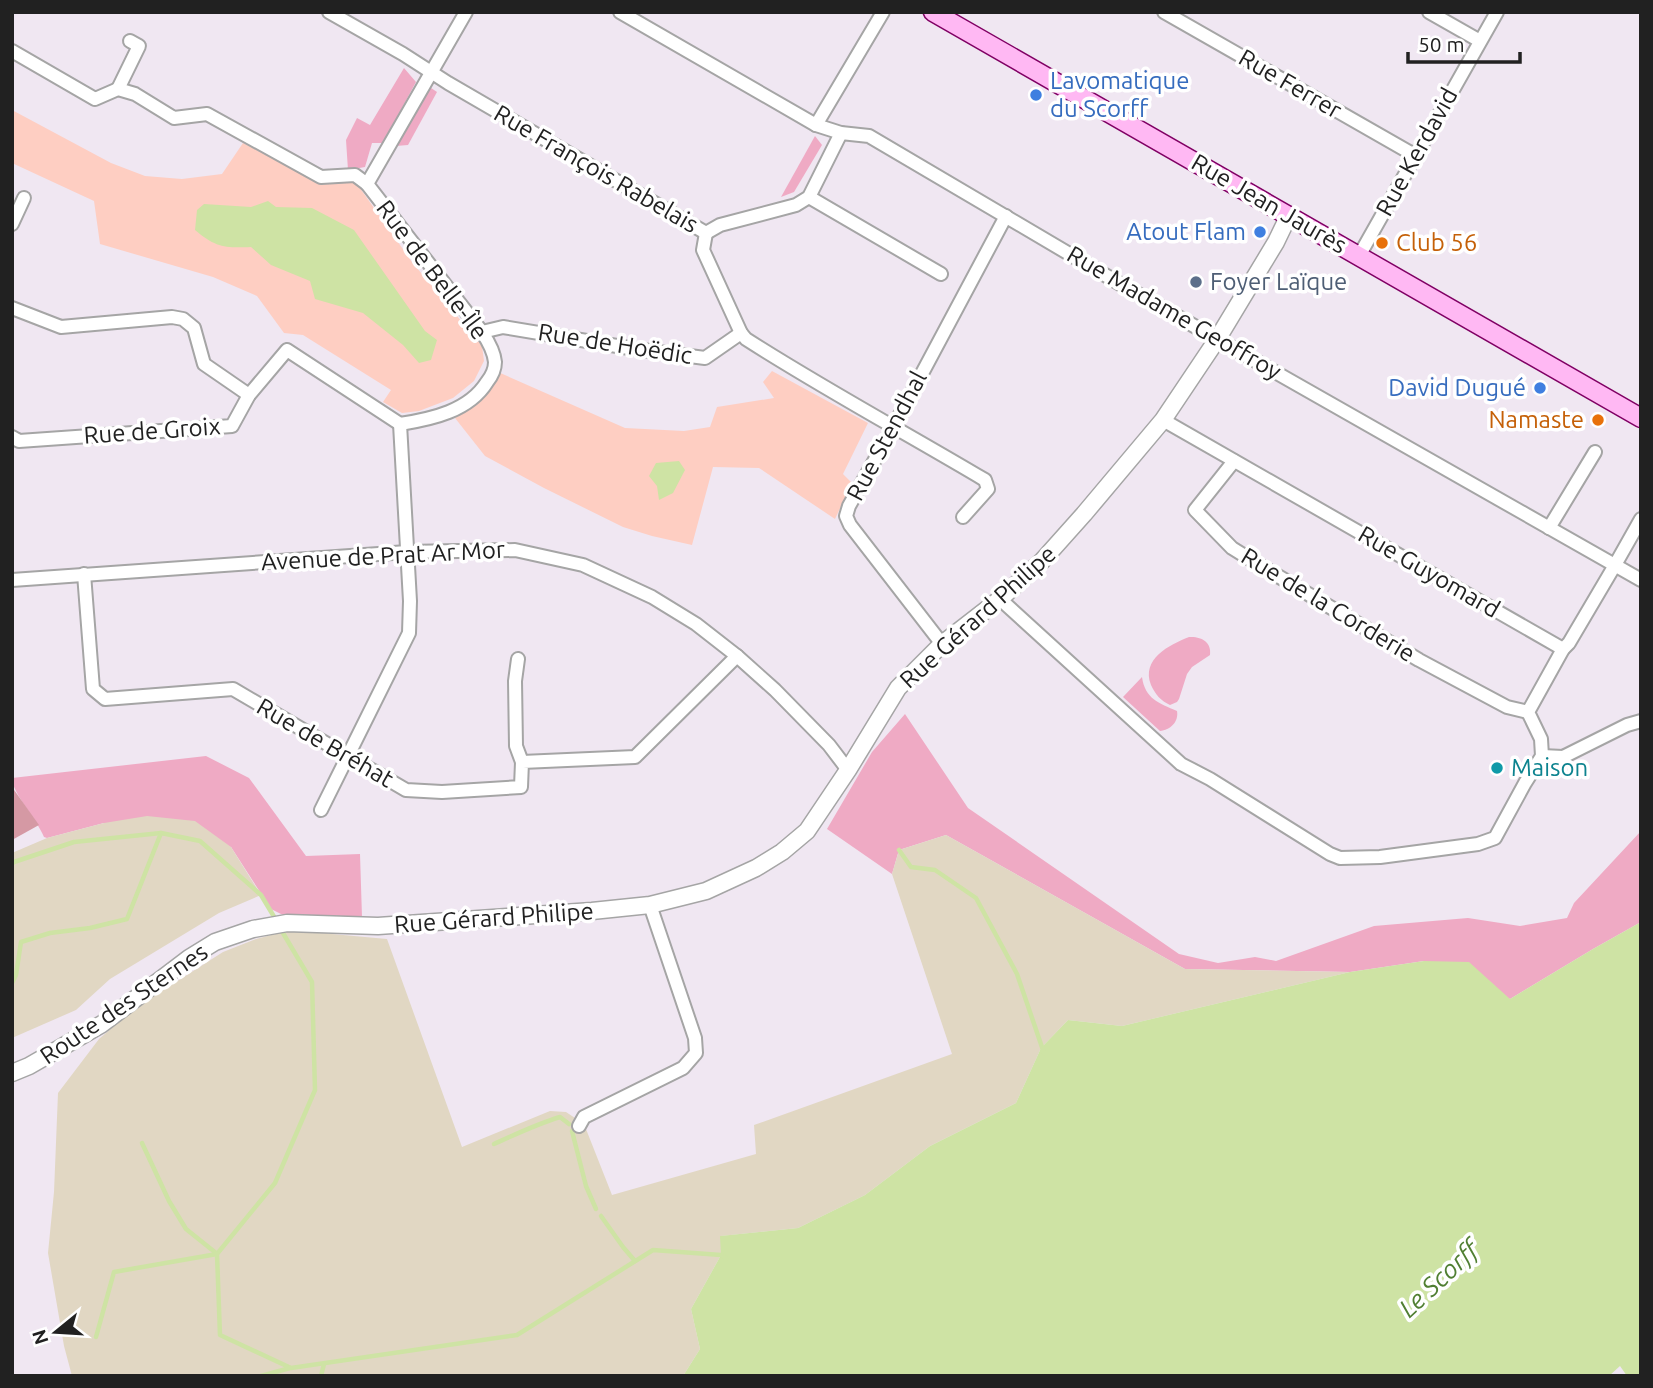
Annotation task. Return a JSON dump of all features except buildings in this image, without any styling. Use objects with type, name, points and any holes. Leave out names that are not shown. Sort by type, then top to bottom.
[{"type":"main road","name":"Rue Jean Jaurès","points":[[933,12],[1641,418]]},
{"type":"street","name":"Rue François Rabelais","points":[[329,12],[706,233],[720,225],[796,205],[808,197]]},
{"type":"street","name":"Rue de Belle-Île","points":[[400,424],[436,416],[470,402],[482,390],[495,365],[492,348],[482,332],[367,184],[466,12]]},
{"type":"street","name":"Rue Madame Geoffroy","points":[[620,12],[816,125],[841,133],[869,136],[1122,285],[1641,580]]},
{"type":"street","points":[[816,125],[883,12]]},
{"type":"street","name":"Rue Ferrer","points":[[1164,12],[1416,156]]},
{"type":"street","points":[[1429,12],[1480,41]]},
{"type":"street","name":"Rue Kerdavid","points":[[1359,256],[1497,12]]},
{"type":"street","points":[[118,89],[139,46],[130,41]]},
{"type":"street","points":[[12,51],[95,99],[118,89],[135,94],[174,118],[207,114],[321,177],[355,175],[367,184]]},
{"type":"street","points":[[841,133],[808,197],[941,274]]},
{"type":"street","points":[[13,222],[24,198]]},
{"type":"street","name":"Rue Gérard Philipe","points":[[235,935],[275,924],[370,927],[650,905],[706,891],[756,868],[782,852],[807,831],[898,688],[942,644],[1000,599],[1042,561],[1163,420],[1218,338],[1276,242],[1289,215]]},
{"type":"street","name":"Rue Stendhal","points":[[942,644],[850,525],[846,516],[1006,216]]},
{"type":"street","points":[[706,233],[703,250],[746,339],[789,367],[985,480],[988,489],[963,517]]},
{"type":"street","points":[[12,308],[61,327],[172,317],[183,319],[194,328],[204,364],[249,396]]},
{"type":"street","name":"Rue de Hoëdic","points":[[482,332],[503,327],[705,358],[741,333]]},
{"type":"street","name":"Rue de Groix","points":[[12,437],[19,441],[232,426],[249,396],[287,350],[400,424]]},
{"type":"street","name":"Rue Guyomard","points":[[1163,420],[1563,649]]},
{"type":"street","points":[[321,810],[409,633],[410,601],[400,424]]},
{"type":"street","points":[[1549,528],[1595,452]]},
{"type":"street","name":"Rue de la Corderie","points":[[1234,461],[1195,510],[1232,548],[1419,660],[1507,707],[1528,712]]},
{"type":"street","points":[[1000,599],[1181,764],[1210,779],[1330,855],[1340,858],[1392,856],[1478,844],[1495,838],[1542,756],[1541,739],[1528,712],[1641,519]]},
{"type":"street","name":"Avenue de Prat Ar Mor","points":[[12,580],[407,552],[515,550],[583,565],[652,597],[696,624],[775,690],[829,745],[848,770]]},
{"type":"street","name":"Rue de Bréhat","points":[[84,574],[93,689],[105,699],[233,689],[406,790],[442,793],[521,788],[522,762]]},
{"type":"street","points":[[518,659],[515,681],[516,746],[522,762],[635,757],[737,656]]},
{"type":"street","points":[[1542,756],[1563,757],[1627,725],[1641,721]]},
{"type":"street","points":[[579,1126],[584,1117],[683,1068],[696,1053],[695,1038],[650,905]]},
{"type":"street","name":"Route des Sternes","points":[[12,1073],[103,1024],[189,958],[215,942],[235,935]]},
{"type":"shaded area","points":[[404,68],[416,82],[383,143],[372,143],[365,167],[348,170],[346,140],[357,118],[370,125]]},
{"type":"shaded area","points":[[428,86],[437,92],[408,145],[396,146]]},
{"type":"shaded area","points":[[12,110],[111,163],[145,176],[182,179],[222,174],[243,143],[321,184],[355,181],[412,262],[482,346],[484,361],[474,381],[453,398],[419,411],[402,413],[383,402],[391,390],[303,335],[284,333],[257,296],[213,277],[100,244],[94,201],[12,163]]},
{"type":"shaded area","points":[[815,136],[822,145],[794,192],[781,197]]},
{"type":"shaded area","points":[[772,371],[868,423],[843,474],[852,483],[835,519],[759,468],[713,467],[692,545],[652,536],[623,527],[485,456],[455,418],[485,394],[498,372],[625,428],[684,431],[710,427],[717,407],[774,398],[763,382]]},
{"type":"shaded area","points":[[1189,637],[1205,641],[1210,655],[1192,667],[1179,699],[1170,705],[1156,694],[1151,685],[1150,668],[1159,654]]},
{"type":"shaded area","points":[[1142,677],[1150,695],[1159,703],[1177,711],[1175,722],[1167,729],[1160,731],[1123,697]]},
{"type":"shaded area","points":[[905,714],[968,808],[1179,954],[1218,963],[1255,957],[1276,961],[1374,926],[1468,918],[1520,926],[1567,918],[1574,903],[1641,831],[1641,922],[1510,999],[1424,961],[1350,972],[1185,969],[946,835],[899,850],[892,874],[827,829],[872,752]]},
{"type":"shaded area","points":[[206,756],[249,778],[306,856],[360,854],[362,917],[283,915],[271,909],[231,847],[104,823],[44,837],[16,791],[12,778]]},
{"type":"shaded area","points":[[12,787],[39,825],[12,840]]},
{"type":"shaded area","points":[[147,816],[195,821],[231,847],[261,895],[219,913],[110,979],[76,1010],[12,1038],[12,853],[47,838],[104,823]]},
{"type":"shaded area","points":[[946,835],[1185,969],[1350,972],[1122,1026],[1068,1020],[1041,1048],[1016,1103],[930,1146],[865,1195],[798,1228],[721,1236],[721,1255],[691,1309],[700,1349],[683,1376],[72,1376],[64,1346],[48,1253],[54,1192],[58,1093],[99,1039],[135,1008],[223,952],[256,939],[298,928],[387,939],[462,1147],[550,1111],[566,1112],[584,1124],[612,1195],[756,1154],[754,1125],[952,1054],[892,874],[899,850]]},
{"type":"water","points":[[268,201],[276,207],[312,208],[354,230],[425,331],[437,340],[431,360],[419,363],[403,345],[363,313],[315,299],[310,281],[271,265],[251,247],[222,246],[195,230],[197,210],[204,204],[251,207]]},
{"type":"water","points":[[679,461],[685,470],[673,493],[659,500],[657,486],[649,476],[656,463]]},
{"type":"water","name":"Le Scorff","points":[[1641,922],[1641,1376],[1627,1376],[1620,1366],[1609,1376],[683,1376],[700,1349],[691,1309],[721,1255],[720,1236],[798,1228],[865,1195],[930,1146],[1016,1103],[1041,1048],[1068,1020],[1122,1026],[1350,972],[1424,961],[1469,962],[1510,999]]},
{"type":"waterway","points":[[12,864],[74,842],[161,833],[200,841],[261,895],[276,920]]},
{"type":"waterway","points":[[12,983],[16,975],[21,942],[50,933],[90,928],[127,919],[161,833]]},
{"type":"waterway","points":[[899,850],[911,867],[935,870],[976,898],[1017,974],[1044,1053]]},
{"type":"waterway","points":[[280,928],[312,982],[315,1090],[275,1183],[217,1254],[220,1335],[291,1368],[517,1335],[653,1250],[721,1255],[726,1258]]},
{"type":"waterway","points":[[494,1144],[560,1117],[569,1124]]},
{"type":"waterway","points":[[572,1131],[586,1186],[596,1209]]},
{"type":"waterway","points":[[142,1143],[169,1201],[186,1229],[216,1253]]},
{"type":"waterway","points":[[601,1216],[635,1261]]},
{"type":"waterway","points":[[96,1337],[114,1272],[217,1254]]},
{"type":"waterway","points":[[321,1376],[324,1364]]},
{"type":"waterway","points":[[261,1376],[290,1368]]},
{"type":"place","name":"Lavomatique du Scorff","points":[[1036,95]]},
{"type":"place","name":"Atout Flam","points":[[1260,232]]},
{"type":"place","name":"Club 56","points":[[1382,243]]},
{"type":"place","name":"Foyer Laïque","points":[[1196,282]]},
{"type":"place","name":"David Dugué","points":[[1540,388]]},
{"type":"place","name":"Namaste","points":[[1598,420]]},
{"type":"place","name":"Maison","points":[[1497,768]]}]
